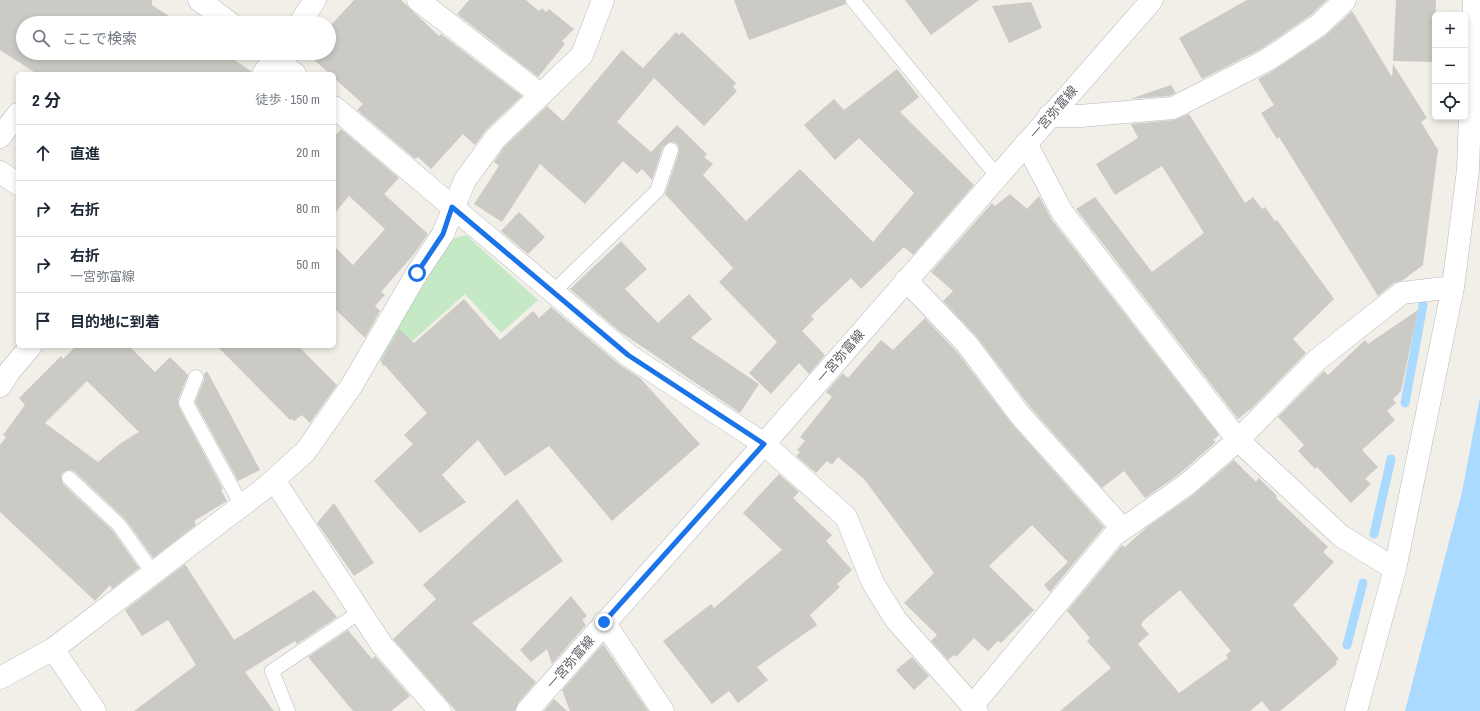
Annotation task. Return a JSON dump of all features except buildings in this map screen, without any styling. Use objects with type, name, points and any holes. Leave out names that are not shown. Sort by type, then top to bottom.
[{"type":"street","points":[[305,16],[316,0]]},
{"type":"street","points":[[418,0],[541,95]]},
{"type":"street","points":[[0,678],[53,649],[242,506],[306,451],[352,385],[417,273],[443,234],[452,207],[465,180],[496,139],[582,54],[603,0]]},
{"type":"street","name":"一宮弥富線","points":[[527,711],[604,622],[764,444],[1049,116],[1152,0]]},
{"type":"street","points":[[1049,116],[1080,116],[1173,108],[1267,60],[1319,25],[1345,0]]},
{"type":"street","points":[[1356,711],[1395,569],[1453,287],[1468,170],[1474,0]]},
{"type":"street","points":[[202,1],[221,16]]},
{"type":"street","points":[[274,60],[292,72]]},
{"type":"street","points":[[336,109],[628,355],[764,444],[846,517],[873,584],[896,620],[975,708],[1067,590],[1113,536],[1122,528],[1186,485],[1238,440],[1317,360],[1402,293],[1453,287]]},
{"type":"street","points":[[0,137],[16,117]]},
{"type":"street","points":[[1026,143],[1062,212],[1238,440],[1341,536],[1395,569]]},
{"type":"street","points":[[0,172],[16,183]]},
{"type":"street","points":[[906,280],[968,344],[1020,415],[1122,528]]},
{"type":"street","points":[[0,386],[9,372],[29,348]]},
{"type":"street","points":[[274,480],[382,645],[440,711]]},
{"type":"street","points":[[604,622],[663,711]]},
{"type":"street","points":[[53,649],[95,711]]},
{"type":"lane","points":[[853,0],[997,176]]},
{"type":"lane","points":[[553,292],[657,191],[671,150]]},
{"type":"lane","points":[[196,377],[186,403],[242,506]]},
{"type":"lane","points":[[69,478],[119,525],[153,573]]},
{"type":"lane","points":[[288,711],[272,671],[360,612]]},
{"type":"green space","points":[[466,235],[538,300],[501,333],[465,294],[383,367],[379,356],[452,239]]},
{"type":"water","points":[[1480,397],[1480,711],[1405,711],[1462,492]]},
{"type":"waterway","points":[[1405,403],[1423,305]]},
{"type":"waterway","points":[[1374,534],[1391,459]]},
{"type":"waterway","points":[[1347,645],[1363,583]]},
{"type":"route","points":[[417,273],[443,234],[452,207],[628,355],[764,444],[604,622]]}]
